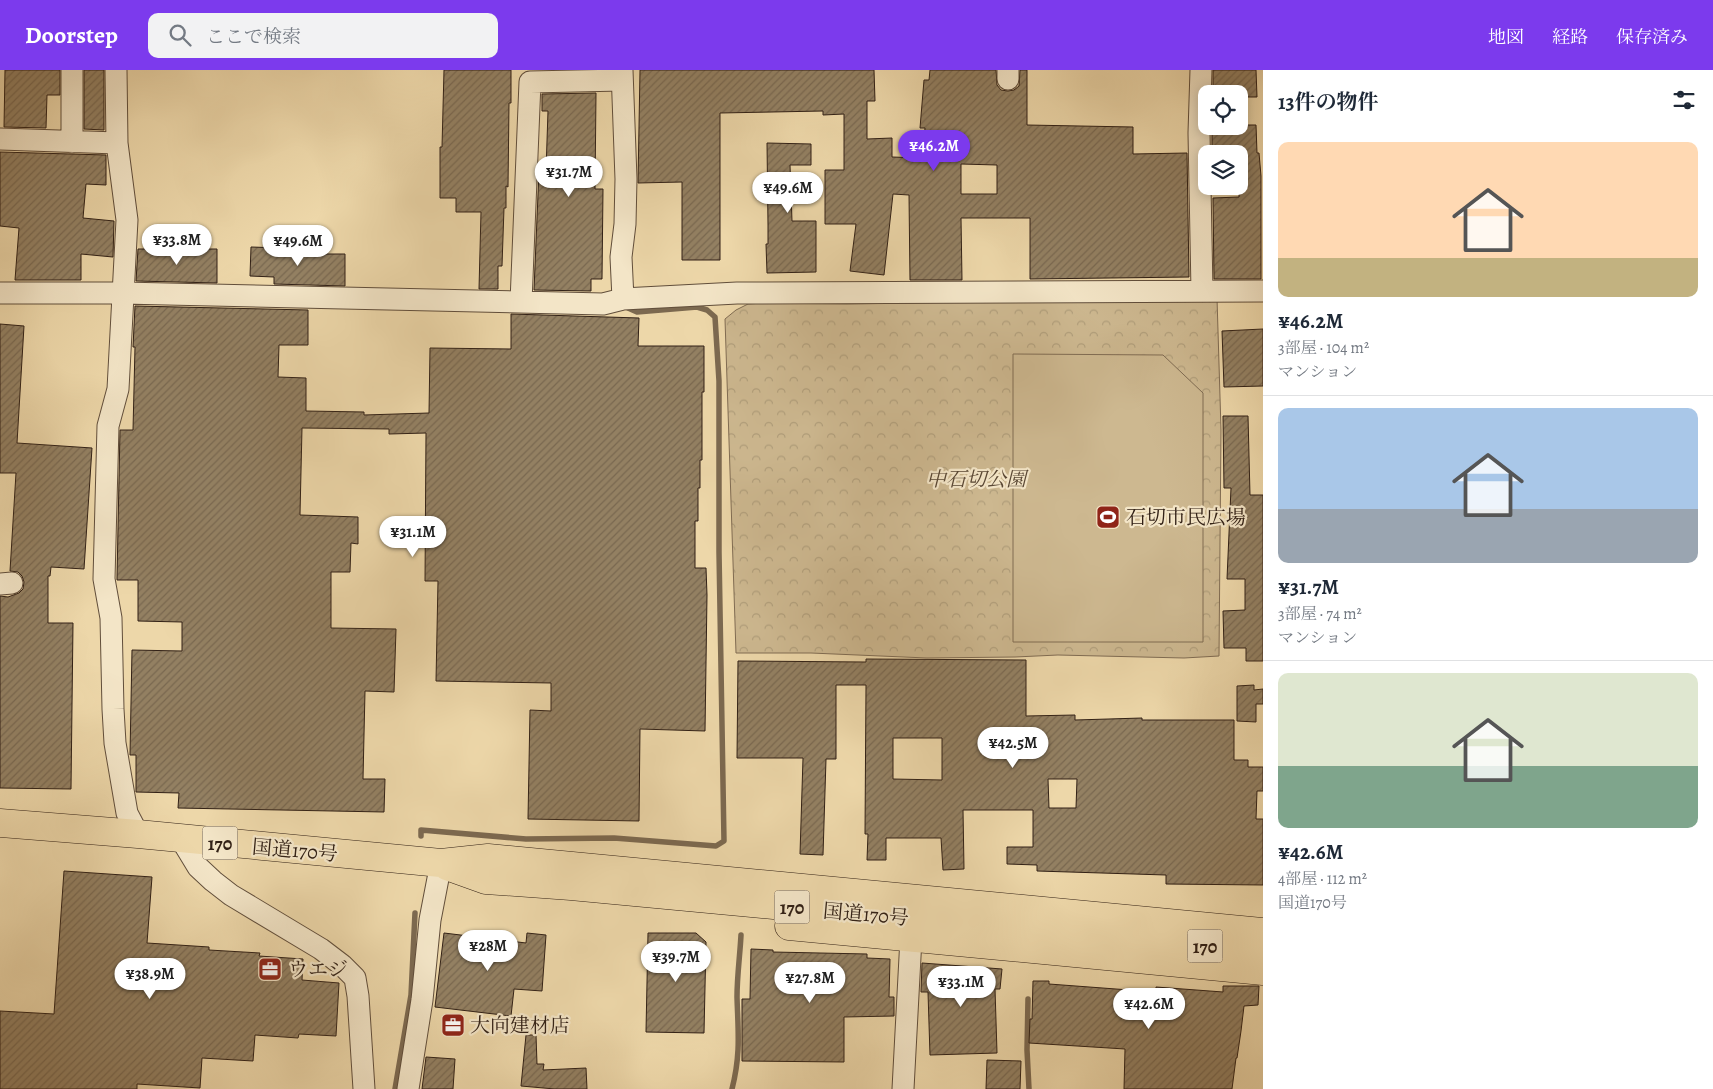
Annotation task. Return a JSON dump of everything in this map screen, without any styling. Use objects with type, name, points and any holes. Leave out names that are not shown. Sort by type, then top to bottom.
[{"type":"highway","name":"国道170号","points":[[0,823],[138,834],[441,863],[488,858],[1147,931],[1263,951]]},
{"type":"highway","points":[[555,865],[608,859],[651,860],[1263,914]]},
{"type":"highway","name":"国道170号","points":[[441,863],[486,880],[526,884],[1147,931],[1263,932]]},
{"type":"highway","points":[[526,884],[627,907],[911,938],[1263,971]]},
{"type":"street","points":[[72,70],[72,142]]},
{"type":"street","points":[[116,70],[117,143],[127,220],[118,388],[108,426],[104,579],[111,618],[115,743],[127,813],[138,834]]},
{"type":"street","points":[[1201,70],[1199,133],[1202,291]]},
{"type":"street","points":[[521,302],[530,82],[622,75],[626,179],[625,224],[621,257],[623,299]]},
{"type":"street","points":[[0,139],[117,143]]},
{"type":"street","points":[[0,293],[124,293],[602,304],[623,299],[737,293],[1263,291]]},
{"type":"street","points":[[181,839],[198,867],[213,881],[320,950],[352,974],[358,990],[364,1089]]},
{"type":"street","points":[[408,1089],[422,1000],[430,920],[441,863]]},
{"type":"street","points":[[903,1089],[911,938]]},
{"type":"green space","name":"中石切公園","points":[[1217,298],[1221,430],[1219,656],[1184,658],[1058,655],[927,658],[811,653],[736,653],[725,319],[736,310],[748,304],[763,303],[847,304]]},
{"type":"green space","name":"石切市民広場","points":[[1013,354],[1163,355],[1203,393],[1203,642],[1013,642]]},
{"type":"building","points":[[5,70],[60,70],[60,95],[47,95],[46,128],[4,127]]},
{"type":"building","points":[[84,70],[104,70],[104,130],[84,129]]},
{"type":"building","points":[[444,70],[511,70],[508,187],[506,186],[506,208],[504,208],[502,266],[498,266],[498,289],[479,289],[481,212],[456,212],[456,198],[440,198],[440,147],[442,147]]},
{"type":"building","points":[[640,70],[874,70],[875,101],[867,101],[867,139],[892,138],[892,157],[923,158],[925,128],[920,128],[924,80],[929,80],[930,70],[996,70],[997,85],[1001,90],[1008,91],[1014,90],[1019,86],[1020,70],[1027,70],[1027,125],[1133,127],[1133,154],[1187,153],[1189,277],[1030,279],[1030,218],[961,218],[962,280],[910,280],[909,195],[893,194],[884,275],[850,271],[856,224],[825,224],[825,170],[844,170],[844,114],[823,115],[823,111],[720,113],[720,260],[682,260],[682,182],[638,183]],"holes":[[[961,164],[997,165],[997,194],[961,194]]]},
{"type":"building","points":[[1213,70],[1256,70],[1257,97],[1248,97],[1248,85],[1213,85]]},
{"type":"building","points":[[596,93],[595,189],[603,189],[602,279],[591,279],[591,291],[534,290],[539,171],[546,171],[548,111],[542,111],[542,94]]},
{"type":"building","points":[[1248,125],[1256,125],[1257,153],[1259,153],[1261,176],[1261,279],[1214,279],[1213,198],[1248,195],[1248,145],[1212,145],[1212,135],[1248,135]]},
{"type":"building","points":[[767,143],[811,144],[811,165],[790,165],[792,221],[816,221],[816,272],[767,273]]},
{"type":"building","points":[[0,152],[106,155],[106,185],[86,184],[83,218],[114,221],[113,257],[81,254],[81,280],[15,280],[19,228],[0,226]]},
{"type":"building","points":[[251,247],[314,249],[314,254],[345,254],[345,286],[274,284],[274,277],[250,276]]},
{"type":"building","points":[[138,249],[217,249],[217,283],[136,281]]},
{"type":"building","points":[[135,306],[308,310],[308,345],[279,345],[278,377],[306,378],[306,411],[364,412],[364,415],[429,413],[430,348],[511,349],[511,314],[639,318],[638,346],[704,346],[702,460],[700,460],[700,488],[698,488],[698,521],[695,521],[695,568],[706,568],[705,731],[640,729],[639,821],[528,819],[530,710],[551,711],[551,683],[436,681],[438,581],[425,581],[426,433],[389,434],[389,429],[302,428],[300,515],[358,517],[358,544],[351,543],[350,572],[331,572],[331,628],[396,629],[394,692],[365,691],[363,779],[385,779],[384,812],[178,808],[179,793],[136,792],[136,755],[130,755],[132,650],[182,651],[182,622],[138,621],[138,580],[117,580],[120,430],[133,430]]},
{"type":"building","points":[[0,324],[24,326],[17,443],[92,448],[84,569],[51,567],[50,576],[48,576],[48,623],[73,623],[71,789],[0,788],[0,596],[8,597],[19,593],[23,589],[24,582],[18,572],[10,571],[16,473],[0,473]]},
{"type":"building","points":[[1263,329],[1263,386],[1224,387],[1222,331]]},
{"type":"building","points":[[1223,416],[1248,416],[1250,495],[1263,495],[1263,661],[1246,661],[1246,648],[1224,648],[1223,611],[1245,610],[1245,579],[1227,579],[1231,488],[1224,488]]},
{"type":"building","points":[[866,659],[1026,660],[1026,716],[1075,715],[1075,720],[1142,718],[1142,720],[1234,720],[1234,760],[1248,760],[1248,767],[1263,767],[1263,791],[1257,791],[1256,819],[1263,819],[1263,885],[1166,884],[1166,875],[1037,871],[1037,865],[1007,864],[1007,847],[1033,847],[1033,810],[963,810],[964,869],[943,870],[941,838],[886,838],[886,860],[867,860],[868,834],[865,834],[866,685],[836,685],[836,759],[826,759],[823,855],[800,854],[803,758],[737,758],[738,661],[866,662]],"holes":[[[893,738],[942,738],[942,780],[893,779]],[[1048,779],[1077,779],[1076,808],[1049,808]]]},
{"type":"building","points":[[1254,685],[1254,690],[1263,689],[1263,704],[1256,704],[1256,722],[1237,721],[1237,686]]},
{"type":"building","points":[[64,871],[152,877],[147,943],[209,947],[209,950],[260,953],[259,956],[303,959],[302,980],[339,983],[336,1036],[299,1034],[298,1038],[255,1035],[253,1061],[202,1058],[200,1088],[137,1084],[137,1089],[0,1089],[0,1011],[54,1014]]},
{"type":"building","points":[[444,933],[526,943],[527,933],[546,935],[542,991],[514,989],[511,1016],[435,1007]]},
{"type":"building","points":[[648,933],[696,933],[706,942],[704,1033],[646,1032]]},
{"type":"building","points":[[751,949],[773,950],[773,952],[867,954],[867,958],[890,959],[889,997],[894,997],[894,1016],[844,1017],[844,1062],[742,1061],[742,999],[750,999]]},
{"type":"building","points":[[922,963],[1002,969],[1000,989],[995,989],[997,1053],[930,1055],[928,992],[921,992]]},
{"type":"building","points":[[1033,981],[1049,981],[1049,984],[1156,992],[1156,987],[1223,992],[1223,986],[1259,986],[1258,1005],[1244,1006],[1232,1089],[1124,1089],[1125,1049],[1029,1043]]},
{"type":"building","points":[[526,1035],[536,1035],[537,1064],[544,1064],[543,1070],[586,1068],[587,1089],[521,1086]]},
{"type":"building","points":[[426,1057],[455,1059],[453,1089],[422,1089]]},
{"type":"building","points":[[987,1060],[1021,1061],[1020,1089],[986,1089]]},
{"type":"waterway","points":[[421,836],[421,830],[526,839],[614,838],[716,846],[724,841],[719,552],[719,381],[715,317],[707,310],[697,307],[637,312],[628,308]]},
{"type":"waterway","points":[[395,1089],[411,995],[415,913]]},
{"type":"waterway","points":[[732,1089],[738,1053],[737,989],[741,935]]},
{"type":"waterway","points":[[1028,999],[1027,1050],[1029,1089]]},
{"type":"place","name":"石切市民広場","points":[[1108,517]]},
{"type":"place","name":"ウエジ","points":[[270,969]]},
{"type":"place","name":"大向建材店","points":[[453,1025]]}]
